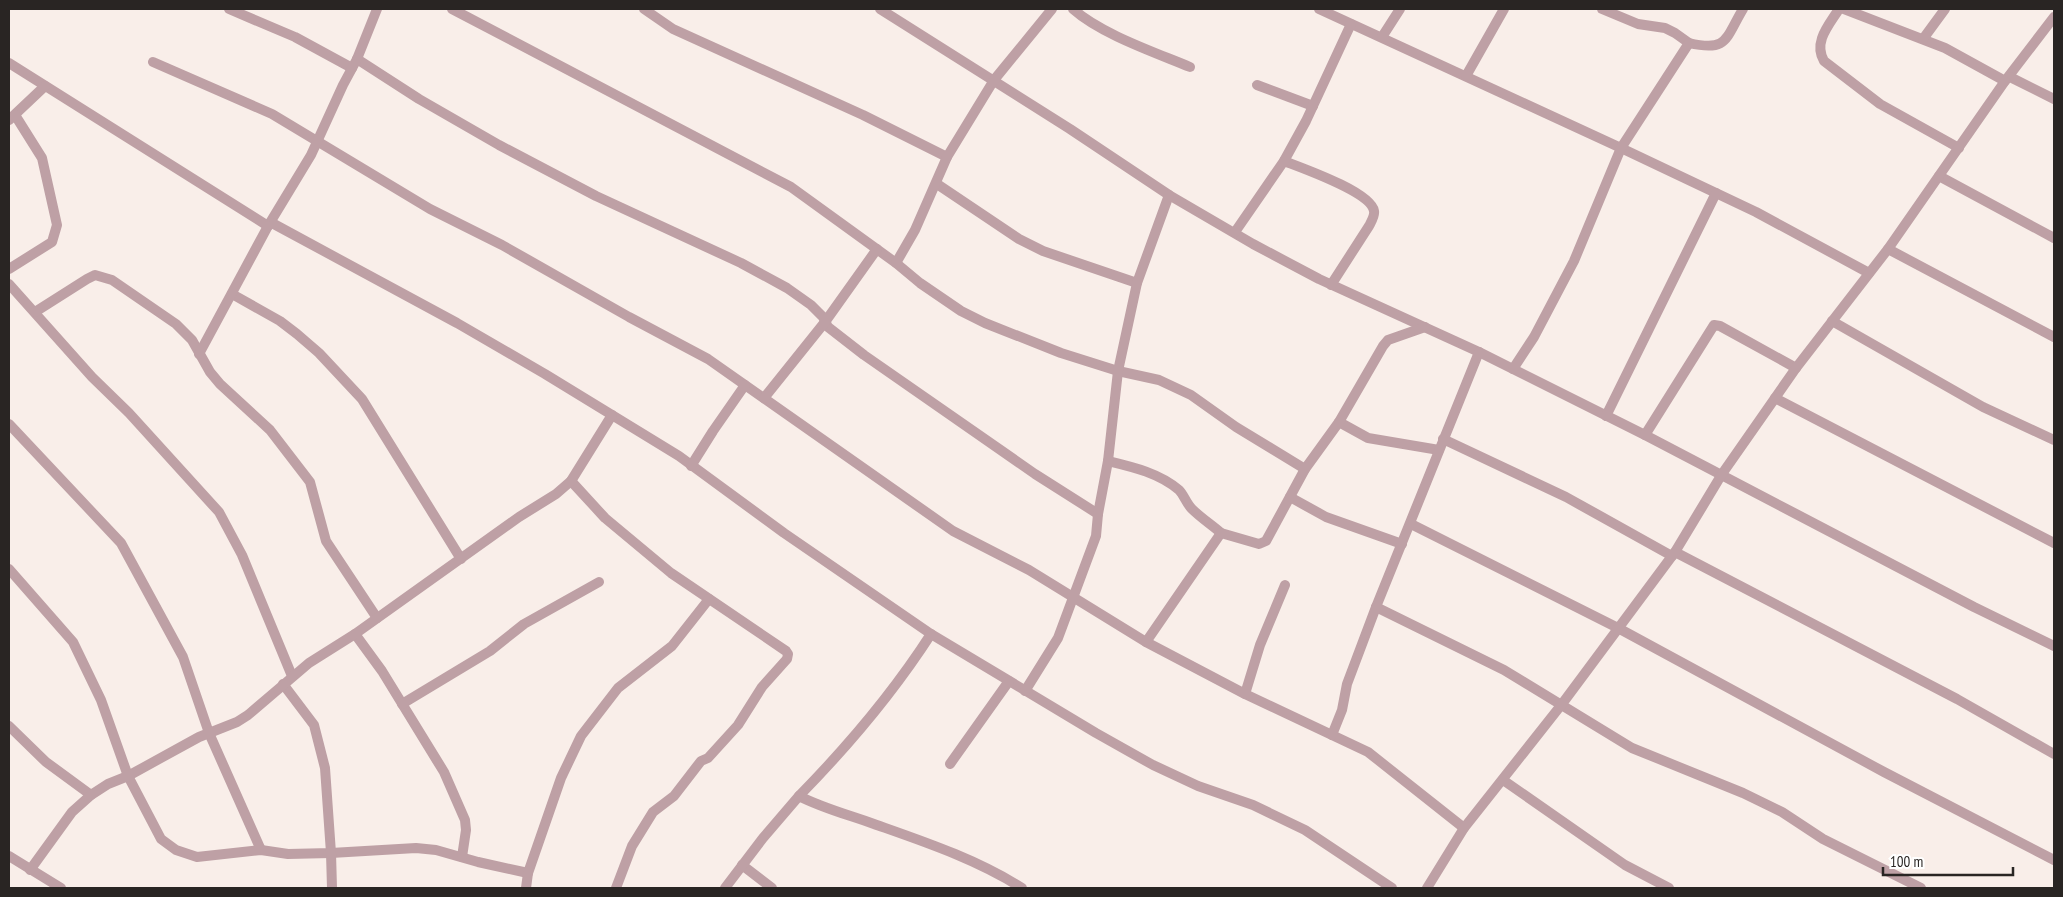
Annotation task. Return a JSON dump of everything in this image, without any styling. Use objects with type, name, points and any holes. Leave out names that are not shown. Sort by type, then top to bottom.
[{"type":"street","points":[[229,9],[355,63],[499,145],[596,196],[714,250],[787,288],[811,305],[828,327],[864,356],[1035,474],[1098,514]]},
{"type":"street","points":[[199,354],[316,142],[355,63],[377,9]]},
{"type":"street","points":[[644,9],[673,29],[863,115],[947,157]]},
{"type":"street","points":[[880,9],[994,80],[1169,195],[1261,249],[1331,285],[1514,369],[1722,474],[1974,607],[2054,646]]},
{"type":"street","points":[[896,263],[915,230],[947,157],[994,80],[1052,9]]},
{"type":"street","points":[[1073,9],[1081,16],[1107,30],[1190,67]]},
{"type":"street","points":[[1319,9],[1756,212],[1869,273]]},
{"type":"street","points":[[1382,37],[1400,9]]},
{"type":"street","points":[[1466,76],[1504,9]]},
{"type":"street","points":[[1602,9],[1638,24],[1665,28],[1689,43],[1705,47],[1717,46],[1723,43],[1743,9]]},
{"type":"street","points":[[1839,9],[1826,29],[1819,45],[1819,52],[1824,61],[1880,104],[1959,148]]},
{"type":"street","points":[[1844,9],[1923,39],[2054,99]]},
{"type":"street","points":[[1923,39],[1945,9]]},
{"type":"street","points":[[459,10],[791,187],[896,263],[920,283],[954,306],[985,323],[1061,353],[1118,371],[1159,380],[1191,395],[1236,427],[1305,469]]},
{"type":"street","points":[[1427,888],[1464,828],[1562,704],[1674,554],[1722,474],[1796,368],[1888,249],[2007,79],[2054,17]]},
{"type":"street","points":[[1235,232],[1284,161],[1313,106],[1351,24]]},
{"type":"street","points":[[1514,369],[1534,337],[1574,262],[1621,148],[1689,43]]},
{"type":"street","points":[[153,62],[272,114],[430,209],[708,358],[953,531],[1029,570],[1146,642],[1245,694],[1368,752],[1464,828]]},
{"type":"street","points":[[9,63],[270,224],[457,323],[612,415],[691,466],[784,533],[931,634],[1009,681],[1153,765],[1198,786],[1253,805],[1305,830],[1392,888]]},
{"type":"street","points":[[1258,85],[1313,106]]},
{"type":"street","points":[[9,269],[52,242],[57,225],[42,158],[12,117],[45,86]]},
{"type":"street","points":[[1284,161],[1341,183],[1369,203],[1374,212],[1369,226],[1331,285]]},
{"type":"street","points":[[1939,176],[2054,238]]},
{"type":"street","points":[[936,184],[1019,239],[1043,251],[1137,283]]},
{"type":"street","points":[[1606,416],[1716,193]]},
{"type":"street","points":[[1025,690],[1058,638],[1096,536],[1098,514],[1108,461],[1118,371],[1137,283],[1169,195]]},
{"type":"street","points":[[764,398],[825,322],[877,249]]},
{"type":"street","points":[[1888,249],[2054,337]]},
{"type":"street","points":[[35,312],[91,276],[96,275],[112,280],[176,324],[192,340],[199,354],[220,384],[270,430],[310,482],[326,541],[377,618]]},
{"type":"street","points":[[9,284],[92,377],[219,512],[242,554],[292,676]]},
{"type":"street","points":[[232,294],[280,321],[297,334],[319,353],[362,399],[461,559]]},
{"type":"street","points":[[1832,321],[1983,407],[2054,440]]},
{"type":"street","points":[[1645,435],[1714,326],[1720,326],[1796,368]]},
{"type":"street","points":[[1108,461],[1151,473],[1170,483],[1181,492],[1192,509],[1221,534],[1263,544],[1305,469],[1340,422],[1383,346],[1388,340],[1425,327]]},
{"type":"street","points":[[1332,735],[1342,710],[1346,684],[1443,439],[1480,352]]},
{"type":"street","points":[[691,466],[745,385]]},
{"type":"street","points":[[1775,398],[2054,543]]},
{"type":"street","points":[[30,870],[72,812],[91,795],[108,784],[128,776],[209,733],[237,722],[248,715],[309,663],[355,634],[518,517],[556,494],[571,481],[612,415]]},
{"type":"street","points":[[1340,422],[1368,438],[1439,450]]},
{"type":"street","points":[[9,424],[121,543],[183,658],[209,733],[261,850]]},
{"type":"street","points":[[1443,439],[1566,497],[1956,699],[2054,754]]},
{"type":"street","points":[[571,481],[605,518],[671,573],[786,651],[788,656],[762,687],[738,725],[708,758],[701,761],[674,796],[653,812],[632,846],[616,888]]},
{"type":"street","points":[[1290,497],[1326,517],[1402,544]]},
{"type":"street","points":[[1410,524],[1618,628],[1876,768],[2054,860]]},
{"type":"street","points":[[1146,642],[1221,534]]},
{"type":"street","points":[[9,570],[73,642],[100,700],[128,776],[161,840],[176,850],[197,857],[261,850],[288,854],[416,848],[436,850],[528,873]]},
{"type":"street","points":[[402,704],[490,651],[524,624],[599,582]]},
{"type":"street","points":[[1245,694],[1260,645],[1285,585]]},
{"type":"street","points":[[526,888],[528,873],[561,778],[581,736],[618,688],[672,646],[709,599]]},
{"type":"street","points":[[1376,607],[1504,670],[1632,748],[1743,793],[1782,812],[1823,839],[1921,888]]},
{"type":"street","points":[[355,634],[382,671],[444,772],[462,810],[466,830],[462,857]]},
{"type":"street","points":[[725,888],[792,801],[799,796],[868,721],[912,663],[931,634]]},
{"type":"street","points":[[950,764],[1009,681]]},
{"type":"street","points":[[283,684],[314,725],[325,768],[332,888]]},
{"type":"street","points":[[9,726],[46,762],[91,795]]},
{"type":"street","points":[[1503,780],[1625,865],[1668,888]]},
{"type":"street","points":[[799,796],[939,846],[998,873],[1022,888]]},
{"type":"street","points":[[9,856],[61,888]]},
{"type":"street","points":[[742,865],[772,888]]}]
